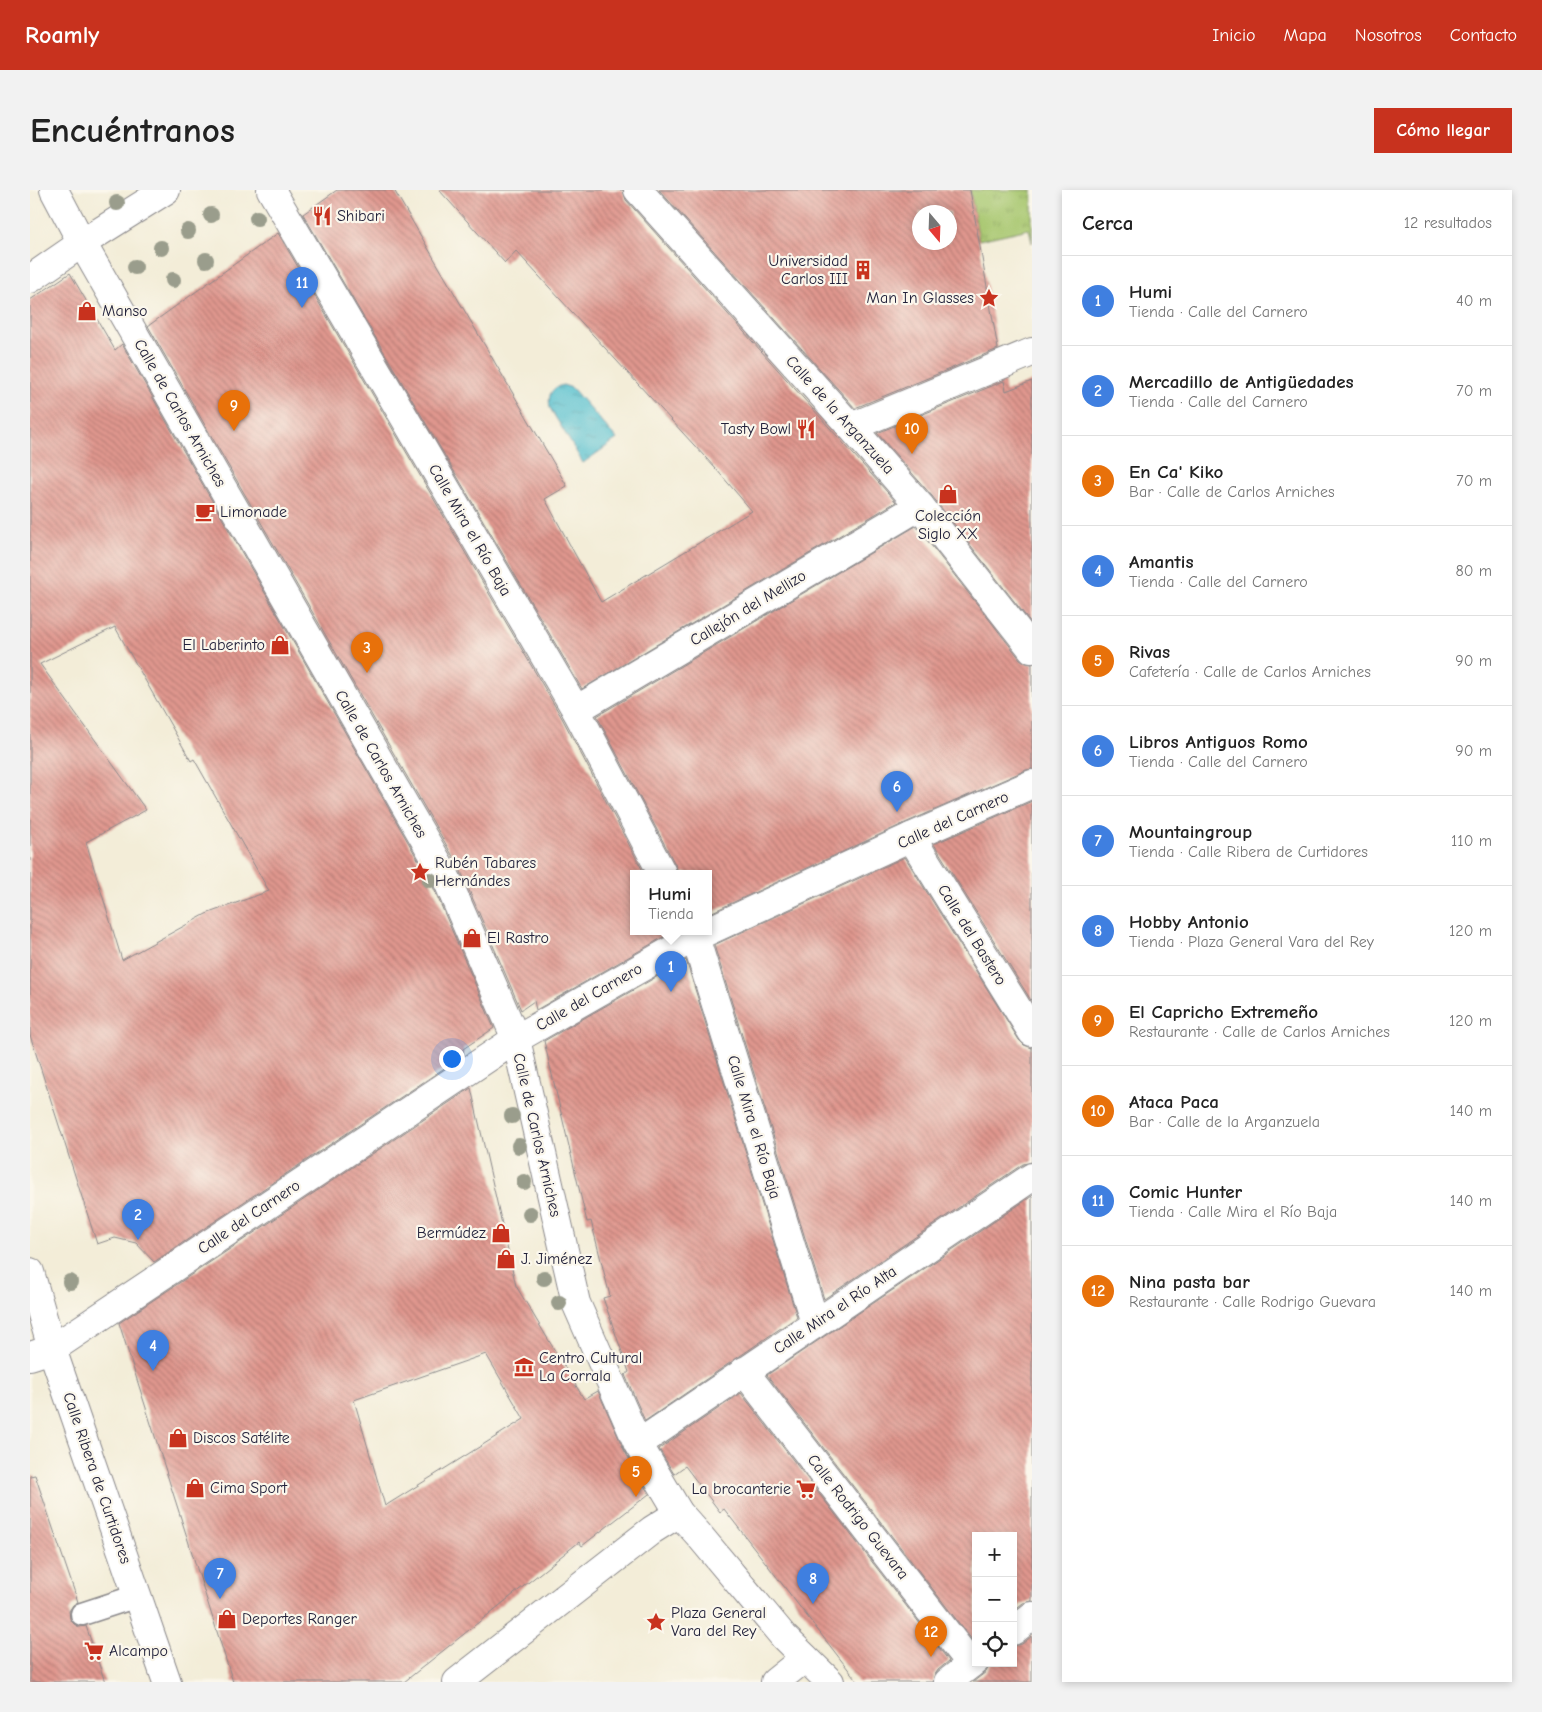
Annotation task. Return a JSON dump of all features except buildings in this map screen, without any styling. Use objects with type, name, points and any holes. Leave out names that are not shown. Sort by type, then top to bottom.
[{"type":"street","name":"Calle de Carlos Arniches","points":[[54,190],[82,243],[445,875],[516,1039],[576,1303],[638,1444],[679,1513]]},
{"type":"street","points":[[30,279],[82,243],[166,190]]},
{"type":"street","name":"Calle Mira el Río Baja","points":[[271,190],[576,710],[660,870]]},
{"type":"street","name":"Calle de la Arganzuela","points":[[638,190],[920,506],[1032,649]]},
{"type":"street","points":[[851,427],[1032,352]]},
{"type":"street","name":"Callejón del Mellizo","points":[[576,710],[920,506]]},
{"type":"street","name":"Calle del Carnero","points":[[712,926],[1032,784]]},
{"type":"street","name":"Calle del Bastero","points":[[911,838],[1032,1032]]},
{"type":"street","name":"Calle del Carnero","points":[[41,1352],[516,1039],[692,935]]},
{"type":"street","name":"Calle Mira el Río Baja","points":[[694,935],[815,1323]]},
{"type":"street","name":"Calle Mira el Río Alta","points":[[638,1444],[1032,1177]]},
{"type":"street","name":"Calle Ribera de Curtidores","points":[[30,1272],[41,1352],[137,1596],[165,1681]]},
{"type":"street","name":"Calle Rodrigo Guevara","points":[[744,1371],[972,1659]]},
{"type":"street","points":[[457,1682],[652,1530],[679,1513],[784,1637],[830,1682]]},
{"type":"street","points":[[1017,1628],[1032,1616]]},
{"type":"street","points":[[775,1682],[805,1658]]},
{"type":"street","points":[[948,1682],[972,1664]]},
{"type":"lane","points":[[82,1614],[137,1596]]},
{"type":"green space","points":[[970,190],[1032,190],[1032,243],[1029,229],[979,240]]},
{"type":"water","points":[[563,385],[572,388],[617,439],[583,463],[550,408],[549,400],[551,393],[555,388]]},
{"type":"place","name":"Shibari","points":[[322,216]]},
{"type":"place","name":"Universidad Carlos III","points":[[863,270]]},
{"type":"place","name":"Man In Glasses","points":[[989,298]]},
{"type":"place","name":"Comic Hunter","points":[[302,308]]},
{"type":"place","name":"Manso","points":[[87,311]]},
{"type":"place","name":"Tasty Bowl","points":[[806,429]]},
{"type":"place","name":"El Capricho Extremeño","points":[[234,431]]},
{"type":"place","name":"Ataca Paca","points":[[912,454]]},
{"type":"place","name":"Colección Siglo XX","points":[[948,494]]},
{"type":"place","name":"Limonade","points":[[205,512]]},
{"type":"place","name":"El Laberinto","points":[[280,645]]},
{"type":"place","name":"En Ca' Kiko","points":[[367,673]]},
{"type":"place","name":"Libros Antiguos Romo","points":[[897,812]]},
{"type":"place","name":"Rubén Tabares Hernándes","points":[[420,872]]},
{"type":"place","name":"El Rastro","points":[[472,938]]},
{"type":"place","name":"Humi","points":[[671,992]]},
{"type":"place","name":"Bermúdez","points":[[501,1233]]},
{"type":"place","name":"Mercadillo de Antigüedades","points":[[138,1240]]},
{"type":"place","name":"J. Jiménez","points":[[506,1259]]},
{"type":"place","name":"Centro Cultural La Corrala","points":[[524,1367]]},
{"type":"place","name":"Amantis","points":[[153,1371]]},
{"type":"place","name":"Discos Satélite","points":[[178,1438]]},
{"type":"place","name":"Cima Sport","points":[[195,1488]]},
{"type":"place","name":"La brocanterie","points":[[806,1489]]},
{"type":"place","name":"Rivas","points":[[636,1497]]},
{"type":"place","name":"Mountaingroup","points":[[220,1599]]},
{"type":"place","name":"Hobby Antonio","points":[[813,1604]]},
{"type":"place","name":"Deportes Ranger","points":[[227,1619]]},
{"type":"place","name":"Plaza General Vara del Rey","points":[[656,1622]]},
{"type":"place","name":"Alcampo","points":[[94,1651]]},
{"type":"place","name":"Nina pasta bar","points":[[931,1657]]}]
